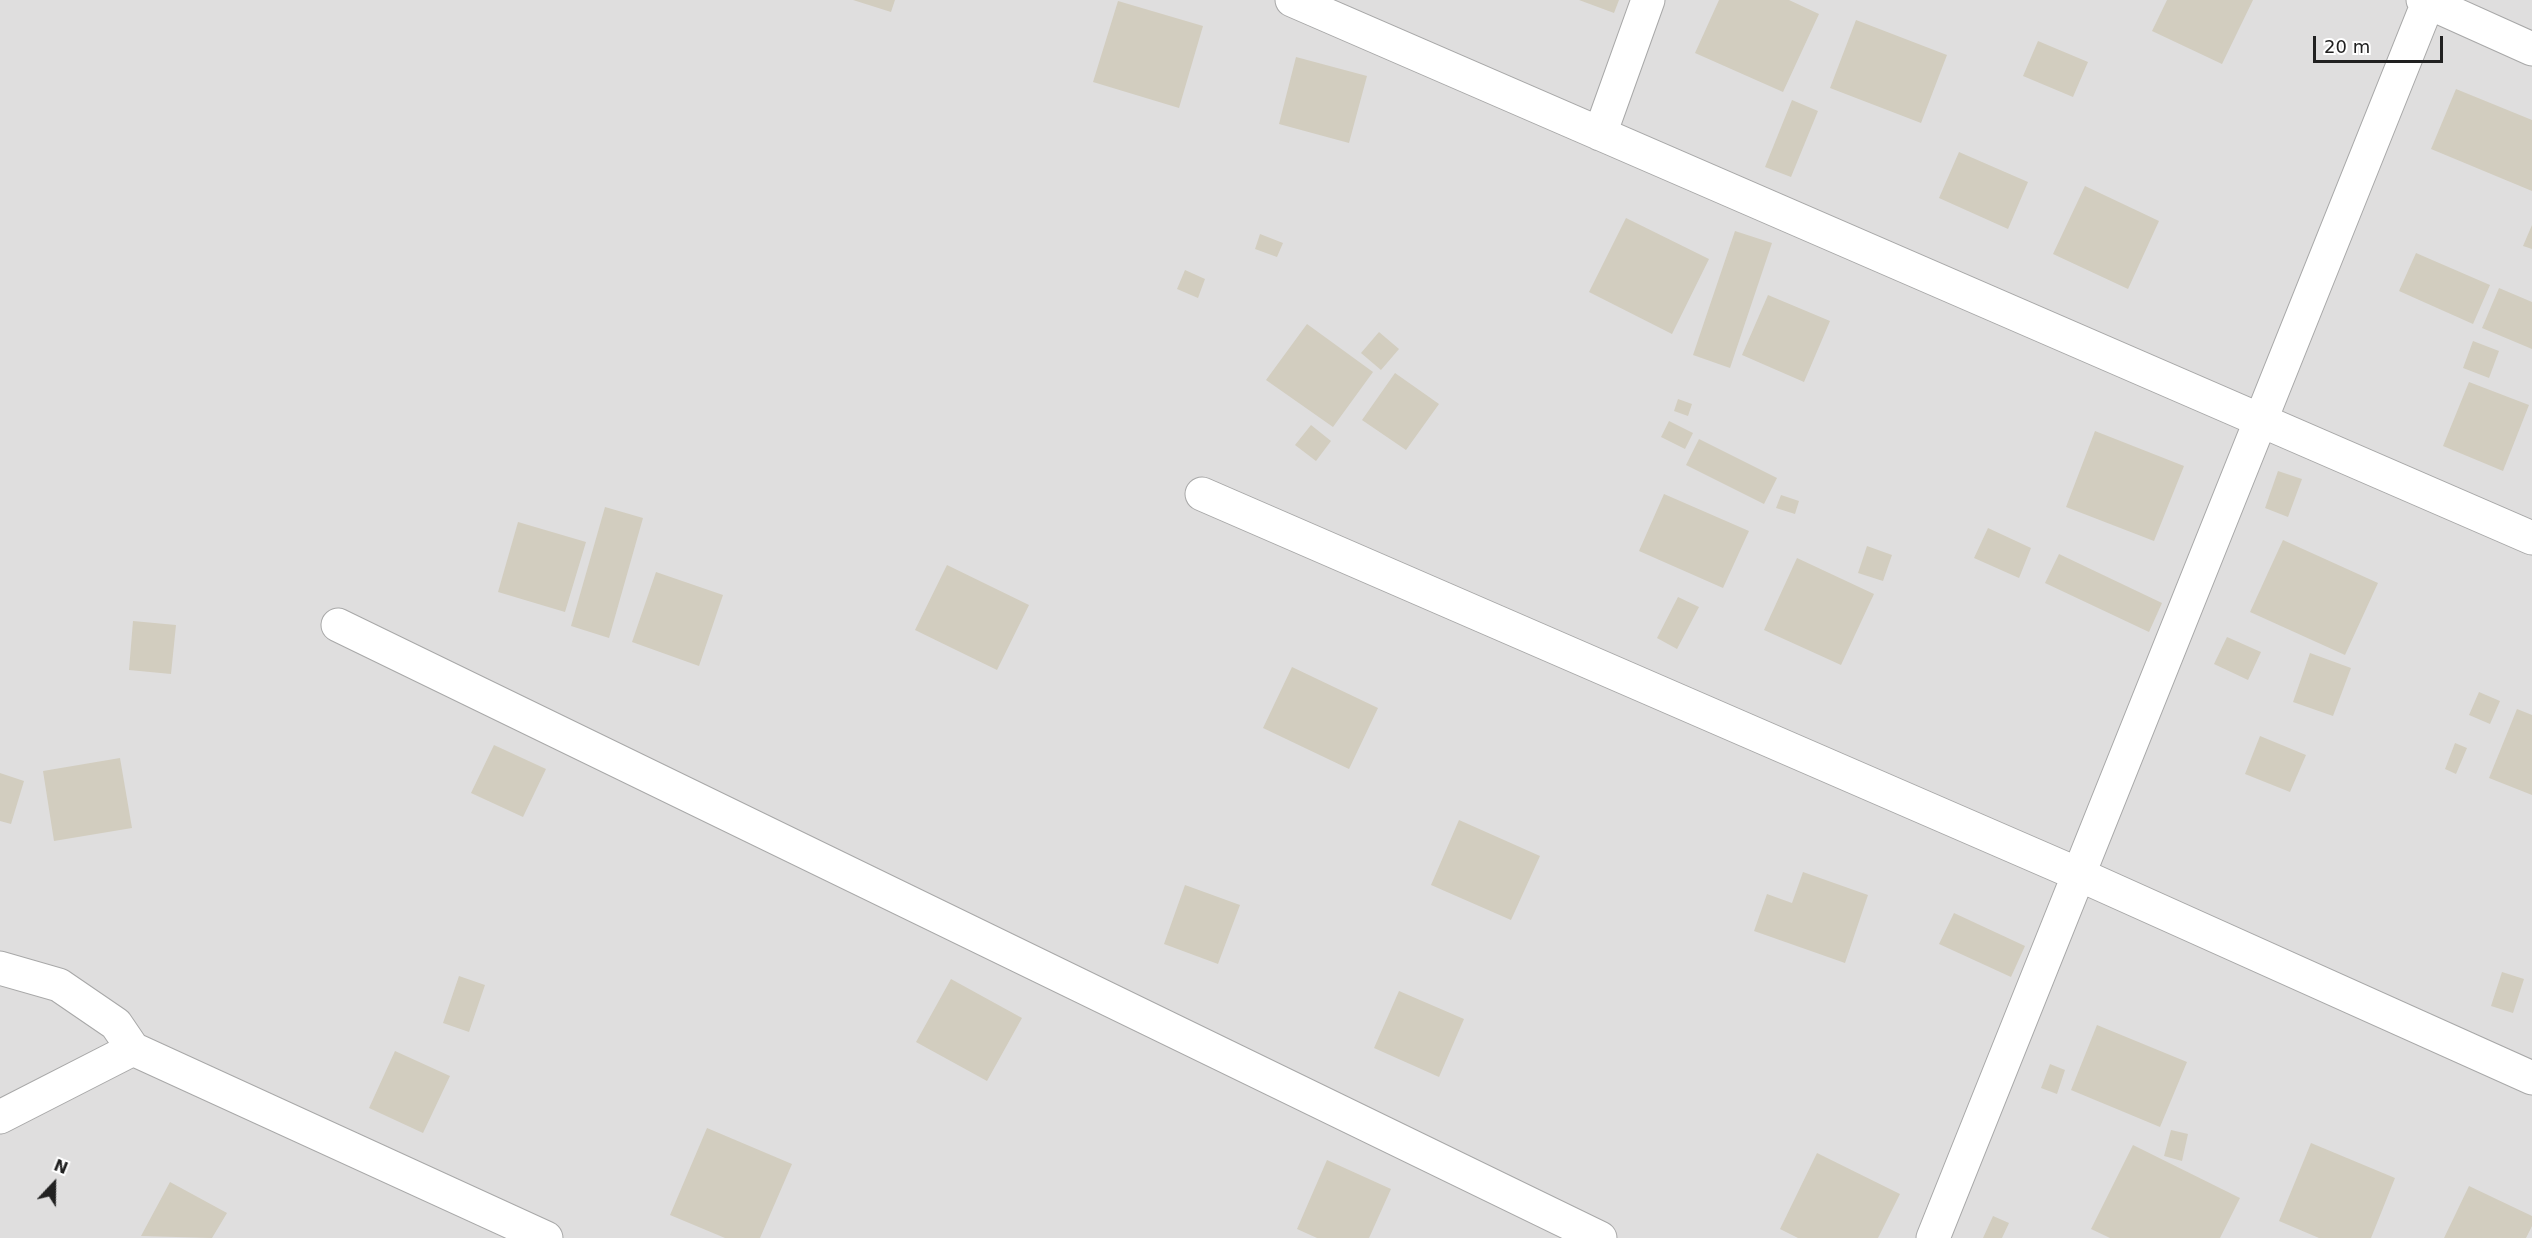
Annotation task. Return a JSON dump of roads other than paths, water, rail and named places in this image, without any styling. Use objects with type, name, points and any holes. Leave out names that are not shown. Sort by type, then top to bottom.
[{"type":"street","points":[[1292,0],[2532,538]]},
{"type":"street","points":[[1600,134],[1648,0]]},
{"type":"street","points":[[1933,1238],[2261,422],[2427,1],[2532,49]]},
{"type":"street","points":[[1203,494],[2080,875],[2532,1078]]},
{"type":"street","points":[[338,625],[1600,1238]]},
{"type":"street","points":[[0,968],[59,985],[116,1024],[133,1049],[546,1238]]},
{"type":"street","points":[[0,1117],[133,1049]]}]
